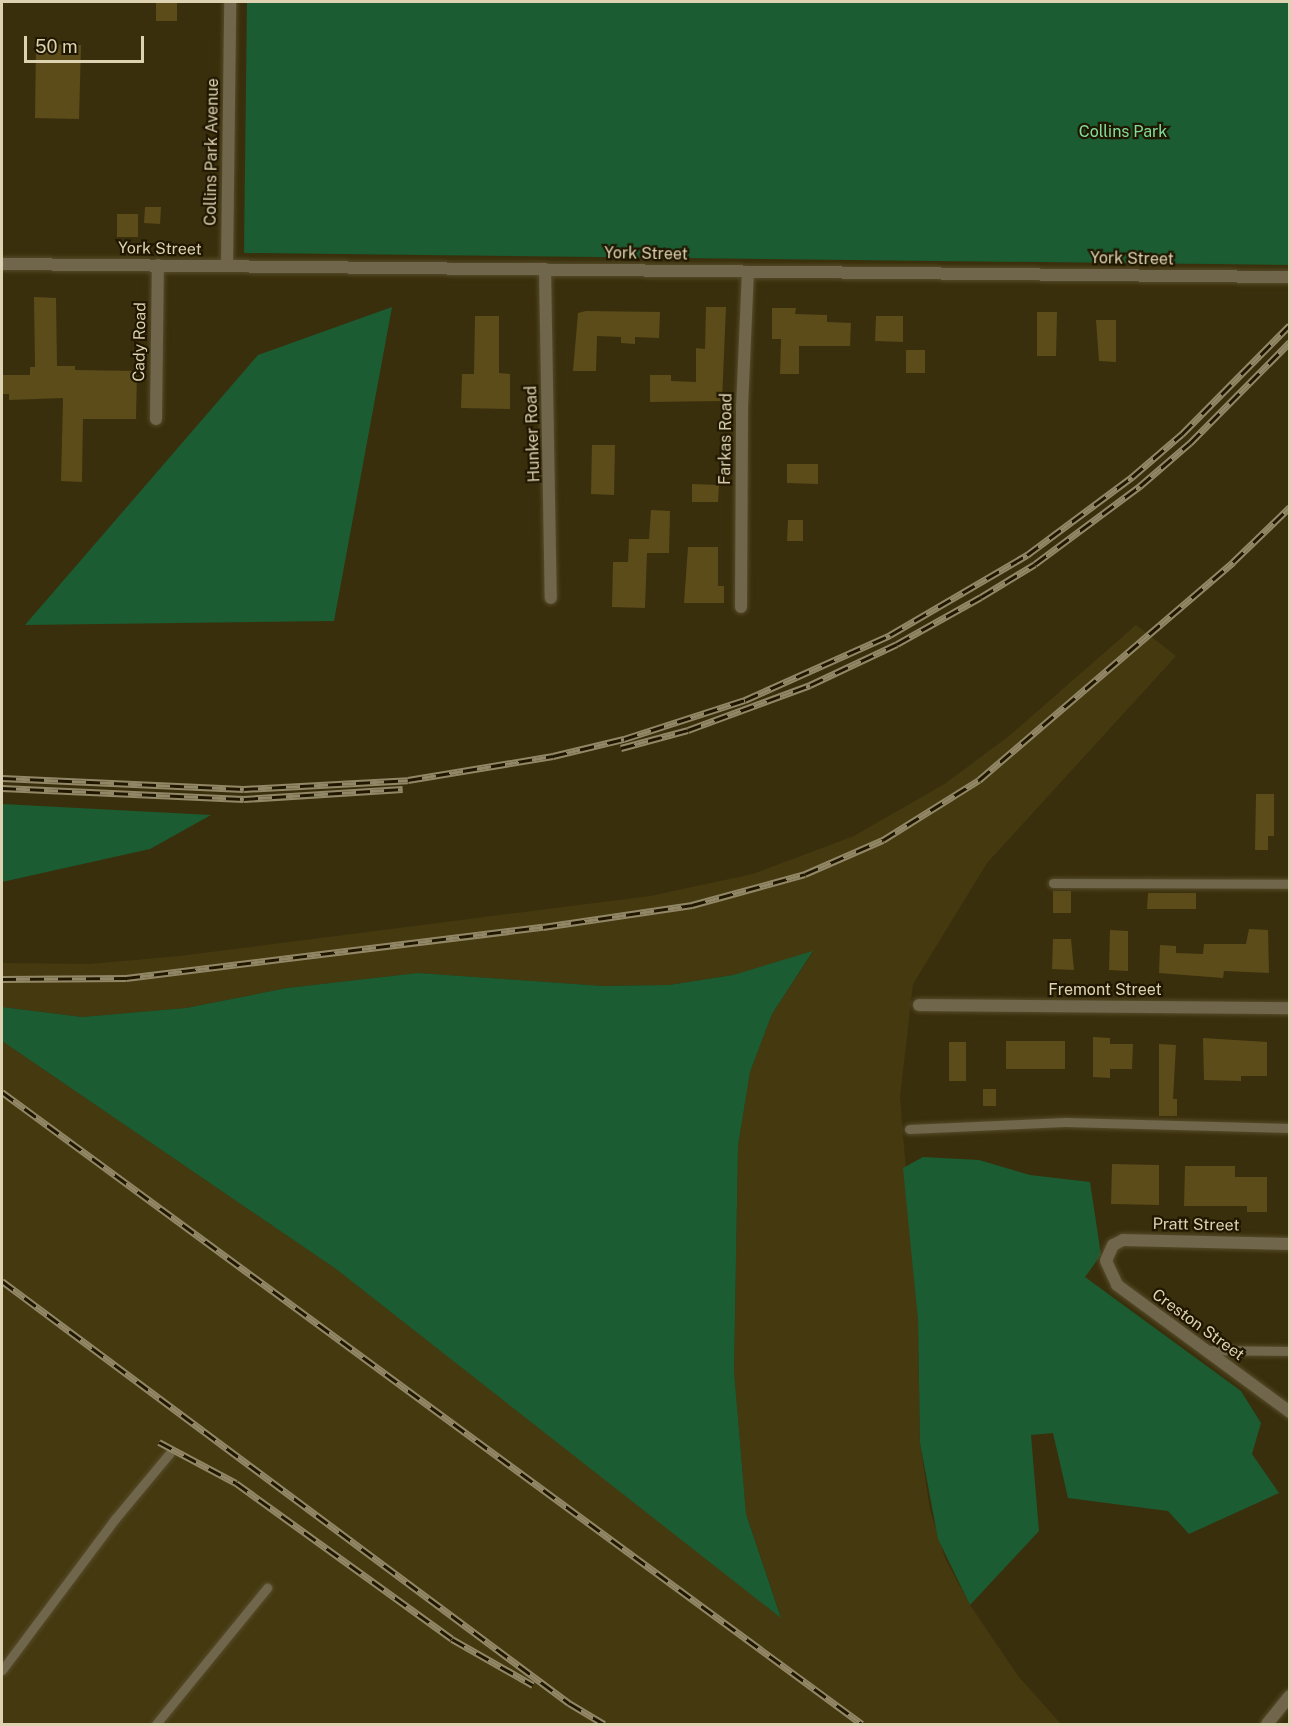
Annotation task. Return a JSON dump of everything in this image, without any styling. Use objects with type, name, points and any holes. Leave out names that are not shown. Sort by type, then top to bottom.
[{"type":"street","name":"Collins Park Avenue","points":[[227,266],[230,2]]},
{"type":"street","name":"York Street","points":[[2,264],[1290,277]]},
{"type":"street","name":"Cady Road","points":[[156,419],[158,266]]},
{"type":"street","name":"Hunker Road","points":[[545,269],[551,598]]},
{"type":"street","name":"Farkas Road","points":[[741,607],[742,408],[748,272]]},
{"type":"street","name":"Fremont Street","points":[[920,1005],[1290,1008]]},
{"type":"street","name":"Pratt Street","points":[[1107,1253],[1123,1240],[1290,1244]]},
{"type":"street","name":"Creston Street","points":[[1107,1253],[1106,1268],[1117,1286],[1290,1412]]},
{"type":"street","points":[[1267,1725],[1290,1696]]},
{"type":"lane","points":[[1053,883],[1290,884]]},
{"type":"lane","points":[[909,1129],[1065,1122],[1290,1128]]},
{"type":"lane","points":[[1205,1350],[1290,1351]]},
{"type":"lane","points":[[2,1670],[115,1519],[169,1454]]},
{"type":"lane","points":[[156,1725],[267,1588]]},
{"type":"shaded area","points":[[1136,625],[1176,656],[987,863],[913,984],[900,1097],[918,1320],[920,1443],[930,1510],[945,1558],[970,1605],[1018,1676],[1061,1724],[2,1724],[2,1041],[336,1269],[781,1617],[746,1514],[734,1371],[738,1146],[750,1072],[772,1014],[813,952],[733,975],[669,985],[603,986],[418,973],[287,988],[186,1008],[82,1017],[2,1007],[2,963],[90,964],[179,956],[650,896],[753,874],[854,836],[946,783],[1009,736]]},
{"type":"green space","name":"Collins Park","points":[[247,2],[1289,2],[1289,265],[244,253]]},
{"type":"green space","points":[[392,307],[334,621],[25,625],[258,355]]},
{"type":"green space","points":[[2,804],[211,815],[150,849],[2,882]]},
{"type":"green space","points":[[813,951],[772,1014],[750,1072],[738,1146],[734,1371],[746,1514],[781,1618],[336,1269],[2,1041],[2,1007],[82,1017],[186,1008],[287,988],[418,973],[603,986],[669,985],[733,975]]},
{"type":"green space","points":[[923,1157],[979,1160],[1030,1175],[1090,1182],[1101,1255],[1085,1277],[1241,1391],[1261,1423],[1252,1454],[1279,1493],[1189,1534],[1168,1511],[1068,1498],[1053,1433],[1031,1435],[1039,1531],[970,1605],[938,1539],[920,1443],[918,1320],[903,1168]]},
{"type":"building","points":[[156,2],[177,2],[177,21],[156,21]]},
{"type":"building","points":[[36,44],[81,45],[79,119],[35,118]]},
{"type":"building","points":[[145,207],[161,207],[160,224],[144,223]]},
{"type":"building","points":[[117,214],[138,214],[138,237],[117,237]]},
{"type":"building","points":[[34,297],[56,298],[57,366],[75,366],[75,370],[137,371],[136,419],[83,419],[82,482],[61,481],[63,398],[9,400],[9,394],[2,394],[2,375],[30,375],[30,367],[35,367]]},
{"type":"building","points":[[706,307],[726,307],[722,401],[650,402],[650,375],[671,375],[671,381],[696,382],[696,348],[705,349]]},
{"type":"building","points":[[772,308],[796,308],[795,314],[827,315],[827,322],[851,323],[850,346],[799,346],[799,374],[780,374],[781,339],[772,339]]},
{"type":"building","points":[[586,311],[660,312],[659,338],[635,337],[635,344],[621,343],[621,337],[597,336],[596,371],[573,371],[578,313]]},
{"type":"building","points":[[1037,312],[1057,312],[1056,356],[1037,356]]},
{"type":"building","points":[[475,316],[499,316],[499,373],[510,374],[510,409],[461,408],[462,374],[474,374]]},
{"type":"building","points":[[876,316],[903,316],[903,342],[875,341]]},
{"type":"building","points":[[1096,320],[1116,320],[1116,362],[1099,361]]},
{"type":"building","points":[[906,350],[925,350],[925,373],[906,373]]},
{"type":"building","points":[[592,445],[615,445],[614,495],[591,494]]},
{"type":"building","points":[[787,464],[818,464],[818,484],[787,483]]},
{"type":"building","points":[[692,484],[719,485],[718,502],[692,502]]},
{"type":"building","points":[[651,510],[670,511],[669,553],[647,553],[645,608],[612,607],[613,562],[628,562],[629,539],[649,539]]},
{"type":"building","points":[[788,520],[803,520],[803,541],[787,541]]},
{"type":"building","points":[[688,547],[718,547],[718,586],[724,586],[724,603],[684,603]]},
{"type":"building","points":[[1256,794],[1274,794],[1274,836],[1268,836],[1268,850],[1255,850]]},
{"type":"building","points":[[1053,891],[1071,891],[1071,913],[1053,913]]},
{"type":"building","points":[[1148,893],[1196,893],[1196,909],[1147,909]]},
{"type":"building","points":[[1249,929],[1268,930],[1269,973],[1224,971],[1223,978],[1159,973],[1160,945],[1176,946],[1176,953],[1203,954],[1204,944],[1246,944]]},
{"type":"building","points":[[1110,930],[1128,931],[1128,971],[1109,970]]},
{"type":"building","points":[[1053,939],[1071,939],[1074,970],[1052,969]]},
{"type":"building","points":[[1093,1037],[1110,1038],[1110,1044],[1133,1044],[1132,1069],[1110,1069],[1110,1078],[1093,1077]]},
{"type":"building","points":[[1203,1038],[1267,1042],[1267,1076],[1241,1076],[1241,1081],[1204,1080]]},
{"type":"building","points":[[1006,1041],[1065,1041],[1065,1069],[1006,1069]]},
{"type":"building","points":[[949,1042],[966,1042],[966,1081],[949,1081]]},
{"type":"building","points":[[1159,1044],[1176,1045],[1173,1099],[1177,1099],[1177,1116],[1159,1116]]},
{"type":"building","points":[[983,1089],[996,1089],[996,1106],[983,1106]]},
{"type":"building","points":[[1112,1164],[1159,1165],[1159,1205],[1111,1204]]},
{"type":"building","points":[[1185,1166],[1235,1166],[1235,1177],[1267,1177],[1267,1212],[1247,1212],[1247,1206],[1184,1206]]},
{"type":"railway","points":[[2,778],[244,789],[408,780],[553,756],[624,739],[745,700],[890,635],[1027,555],[1132,477],[1182,434],[1290,325]]},
{"type":"railway","points":[[621,748],[688,730],[810,685],[897,644],[981,597],[1035,564],[1140,486],[1190,443],[1290,342]]},
{"type":"railway","points":[[2,979],[126,978],[543,927],[692,905],[805,874],[883,840],[979,780],[1233,562],[1290,507]]},
{"type":"railway","points":[[2,788],[244,799],[403,789]]},
{"type":"railway","points":[[2,1092],[862,1724]]},
{"type":"railway","points":[[2,1281],[569,1703],[604,1724]]},
{"type":"railway","points":[[159,1442],[236,1483],[452,1639],[533,1685]]}]
